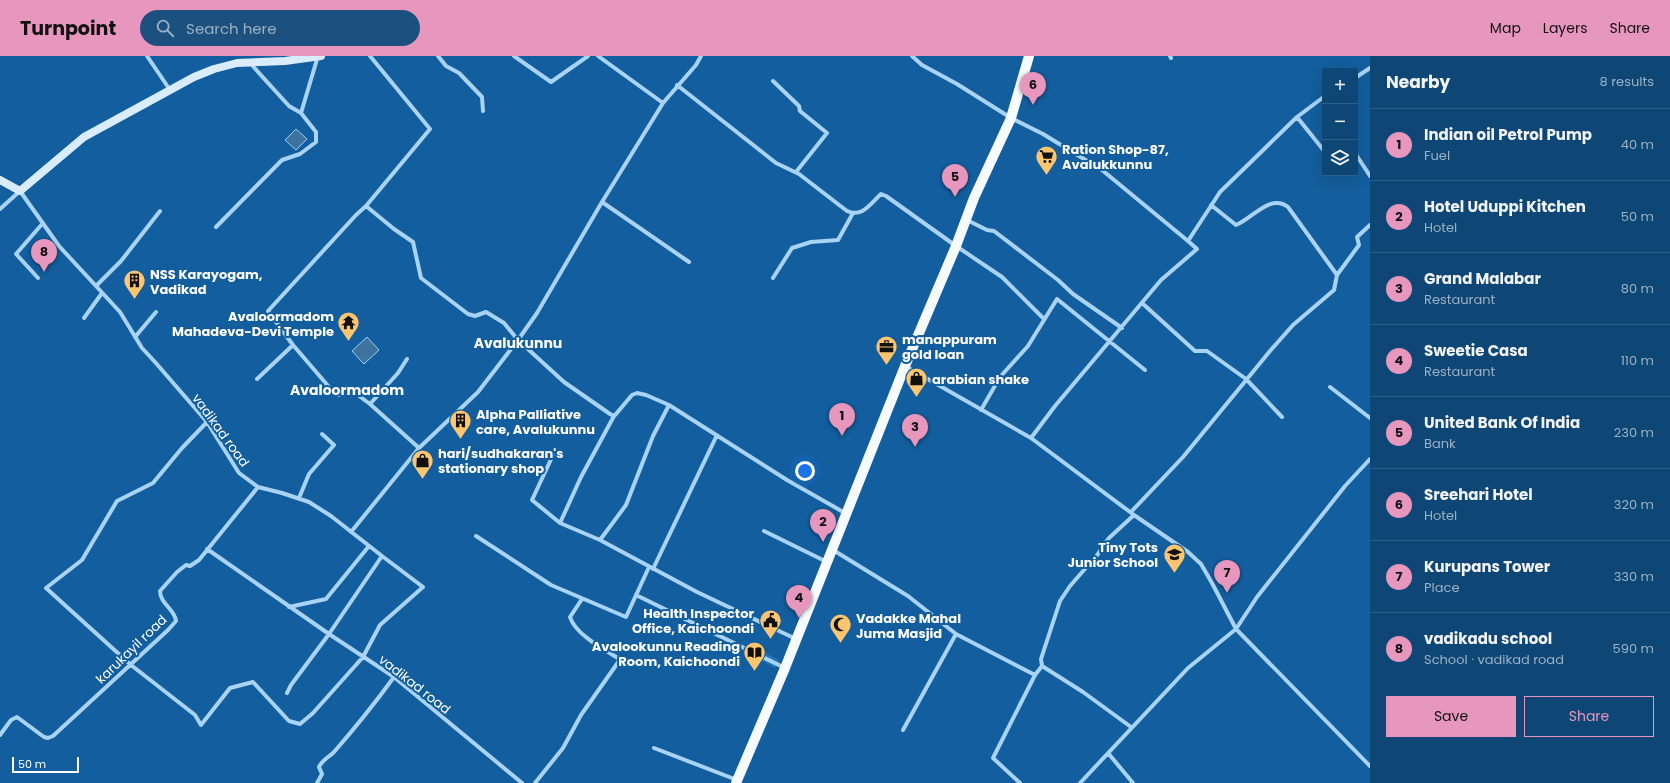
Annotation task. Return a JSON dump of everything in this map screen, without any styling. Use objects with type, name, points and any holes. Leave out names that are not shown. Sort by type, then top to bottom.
[{"type":"main road","points":[[0,180],[20,191],[84,137],[194,77],[214,69],[237,63],[285,61],[322,56]]},
{"type":"main road","points":[[737,781],[785,668],[905,366],[966,219],[1011,118],[1029,56]]},
{"type":"street","points":[[147,56],[170,90]]},
{"type":"street","points":[[301,113],[318,56]]},
{"type":"street","points":[[370,56],[430,129],[366,206],[268,311],[293,345],[335,394],[339,395],[347,387],[370,404],[419,448]]},
{"type":"street","points":[[438,56],[446,66],[459,73],[482,97],[483,111]]},
{"type":"street","points":[[514,56],[550,82],[588,56]]},
{"type":"street","points":[[598,56],[663,103]]},
{"type":"street","points":[[351,532],[419,448],[478,392],[518,340],[537,313],[602,202],[663,103],[677,85],[696,65],[700,56]]},
{"type":"street","points":[[912,56],[922,64],[1011,118],[1043,134],[1102,170],[1197,249],[1161,280],[1055,406],[1031,438]]},
{"type":"street","points":[[216,227],[282,160],[300,154],[316,142],[316,132],[301,113],[289,106],[250,62]]},
{"type":"street","points":[[1358,76],[1370,68]]},
{"type":"street","points":[[774,81],[799,106],[800,111],[827,133],[796,172]]},
{"type":"street","points":[[677,85],[776,163],[796,172],[818,187],[847,211],[853,214],[861,212],[881,194],[884,194],[1002,277],[1044,319]]},
{"type":"street","points":[[1188,241],[1220,192],[1232,179],[1297,117],[1322,98]]},
{"type":"street","points":[[1297,117],[1322,148]]},
{"type":"street","points":[[1358,157],[1370,176]]},
{"type":"street","points":[[0,209],[20,191]]},
{"type":"street","name":"vadikad road","points":[[20,191],[59,246],[120,312],[142,348],[207,422],[239,473],[258,487],[299,498],[331,516],[423,587],[380,625],[363,657]]},
{"type":"street","points":[[602,202],[689,262]]},
{"type":"street","points":[[1211,205],[1236,225],[1272,203],[1283,204],[1288,207],[1336,275]]},
{"type":"street","points":[[366,206],[394,229],[413,242],[421,278],[468,314],[475,316],[486,312],[504,323],[518,340],[564,382],[614,416]]},
{"type":"street","points":[[96,286],[121,261],[160,211]]},
{"type":"street","points":[[774,278],[792,248],[811,242],[838,240],[853,214]]},
{"type":"street","points":[[966,219],[987,230],[994,231],[1058,280],[1073,294],[1122,328]]},
{"type":"street","points":[[38,278],[16,254],[43,223]]},
{"type":"street","points":[[1020,783],[993,758],[1035,675],[1042,666],[1041,659],[1060,601],[1070,586],[1098,554],[1109,538],[1184,457],[1246,379],[1293,325],[1334,290],[1336,275],[1357,248],[1357,237],[1370,225]]},
{"type":"street","points":[[84,318],[102,292]]},
{"type":"street","points":[[982,410],[1000,377],[1028,346],[1057,298],[1111,341],[1144,370]]},
{"type":"street","points":[[1142,303],[1195,351],[1207,351],[1246,379],[1282,417]]},
{"type":"street","points":[[135,337],[156,312]]},
{"type":"street","points":[[257,379],[293,345]]},
{"type":"street","points":[[370,404],[398,373],[407,358]]},
{"type":"street","points":[[905,366],[1031,438],[1132,513],[1188,552],[1201,564],[1236,629],[1370,766]]},
{"type":"street","points":[[1330,387],[1370,418]]},
{"type":"street","points":[[560,523],[581,477],[614,416],[630,396],[634,394],[646,395],[669,405],[788,480],[847,514]]},
{"type":"street","points":[[600,540],[626,505],[653,436],[669,405]]},
{"type":"street","points":[[207,422],[168,464],[153,483],[117,501],[82,560],[46,588],[131,665],[195,715],[201,725],[230,688],[254,682],[290,721],[300,724],[313,713],[363,657]]},
{"type":"street","points":[[299,498],[309,474],[334,445],[322,434]]},
{"type":"street","points":[[476,536],[543,580],[582,599],[626,617],[717,436]]},
{"type":"street","points":[[553,455],[532,500],[560,523],[600,540],[651,568],[796,639]]},
{"type":"street","points":[[1080,783],[1188,668],[1236,629],[1257,597],[1325,510],[1370,459]]},
{"type":"street","name":"karukayil road","points":[[0,734],[11,720],[17,718],[44,737],[48,738],[53,736],[131,665],[176,621],[176,617],[161,599],[160,591],[177,572],[186,565],[190,566],[199,560],[258,487]]},
{"type":"street","points":[[764,531],[827,562]]},
{"type":"street","points":[[289,607],[326,599],[369,546]]},
{"type":"street","name":"vadikad road","points":[[207,549],[289,607],[394,677],[522,783]]},
{"type":"street","points":[[833,549],[908,596],[956,634],[1035,675]]},
{"type":"street","points":[[287,693],[291,685],[329,634],[382,556]]},
{"type":"street","points":[[636,595],[785,668]]},
{"type":"street","points":[[535,783],[563,748],[581,714],[619,661],[618,658],[584,635],[572,622],[570,616],[582,599]]},
{"type":"street","points":[[903,730],[956,634]]},
{"type":"street","points":[[1042,666],[1131,727]]},
{"type":"street","points":[[317,783],[322,774],[319,767],[320,764],[330,756],[366,715],[394,677]]},
{"type":"street","points":[[654,748],[737,781]]},
{"type":"street","points":[[1108,753],[1133,783]]},
{"type":"shaded area","points":[[296,129],[307,139],[296,150],[285,140]]},
{"type":"shaded area","points":[[367,337],[379,350],[364,364],[352,351]]},
{"type":"shaded area","points":[[763,652],[779,660],[775,668],[759,659]]},
{"type":"place","name":"Sreehari Hotel","points":[[1033,105]]},
{"type":"place","name":"Ration Shop-87, Avalukkunnu","points":[[1046,176]]},
{"type":"place","name":"United Bank Of India","points":[[955,197]]},
{"type":"place","name":"vadikadu school","points":[[44,272]]},
{"type":"place","name":"NSS Karayogam, Vadikad","points":[[135,300]]},
{"type":"place","name":"Avaloormadom Mahadeva-Devi Temple","points":[[349,342]]},
{"type":"place","name":"manappuram gold loan","points":[[887,366]]},
{"type":"place","name":"arabian shake","points":[[916,398]]},
{"type":"place","name":"Indian oil Petrol Pump","points":[[842,436]]},
{"type":"place","name":"Alpha Palliative care, Avalukunnu","points":[[461,440]]},
{"type":"place","name":"Grand Malabar","points":[[915,447]]},
{"type":"place","name":"hari/sudhakaran's stationary shop","points":[[423,480]]},
{"type":"place","name":"Hotel Uduppi Kitchen","points":[[823,542]]},
{"type":"place","name":"Tiny Tots Junior School","points":[[1174,574]]},
{"type":"place","name":"Kurupans Tower","points":[[1227,593]]},
{"type":"place","name":"Sweetie Casa","points":[[799,618]]},
{"type":"place","name":"Health Inspector Office, Kaichoondi","points":[[770,640]]},
{"type":"place","name":"Vadakke Mahal Juma Masjid","points":[[840,644]]},
{"type":"place","name":"Avalookunnu Reading Room, Kaichoondi","points":[[755,672]]},
{"type":"district","name":"Avalukunnu","points":[[518,343]]},
{"type":"district","name":"Avaloormadom","points":[[347,390]]}]
